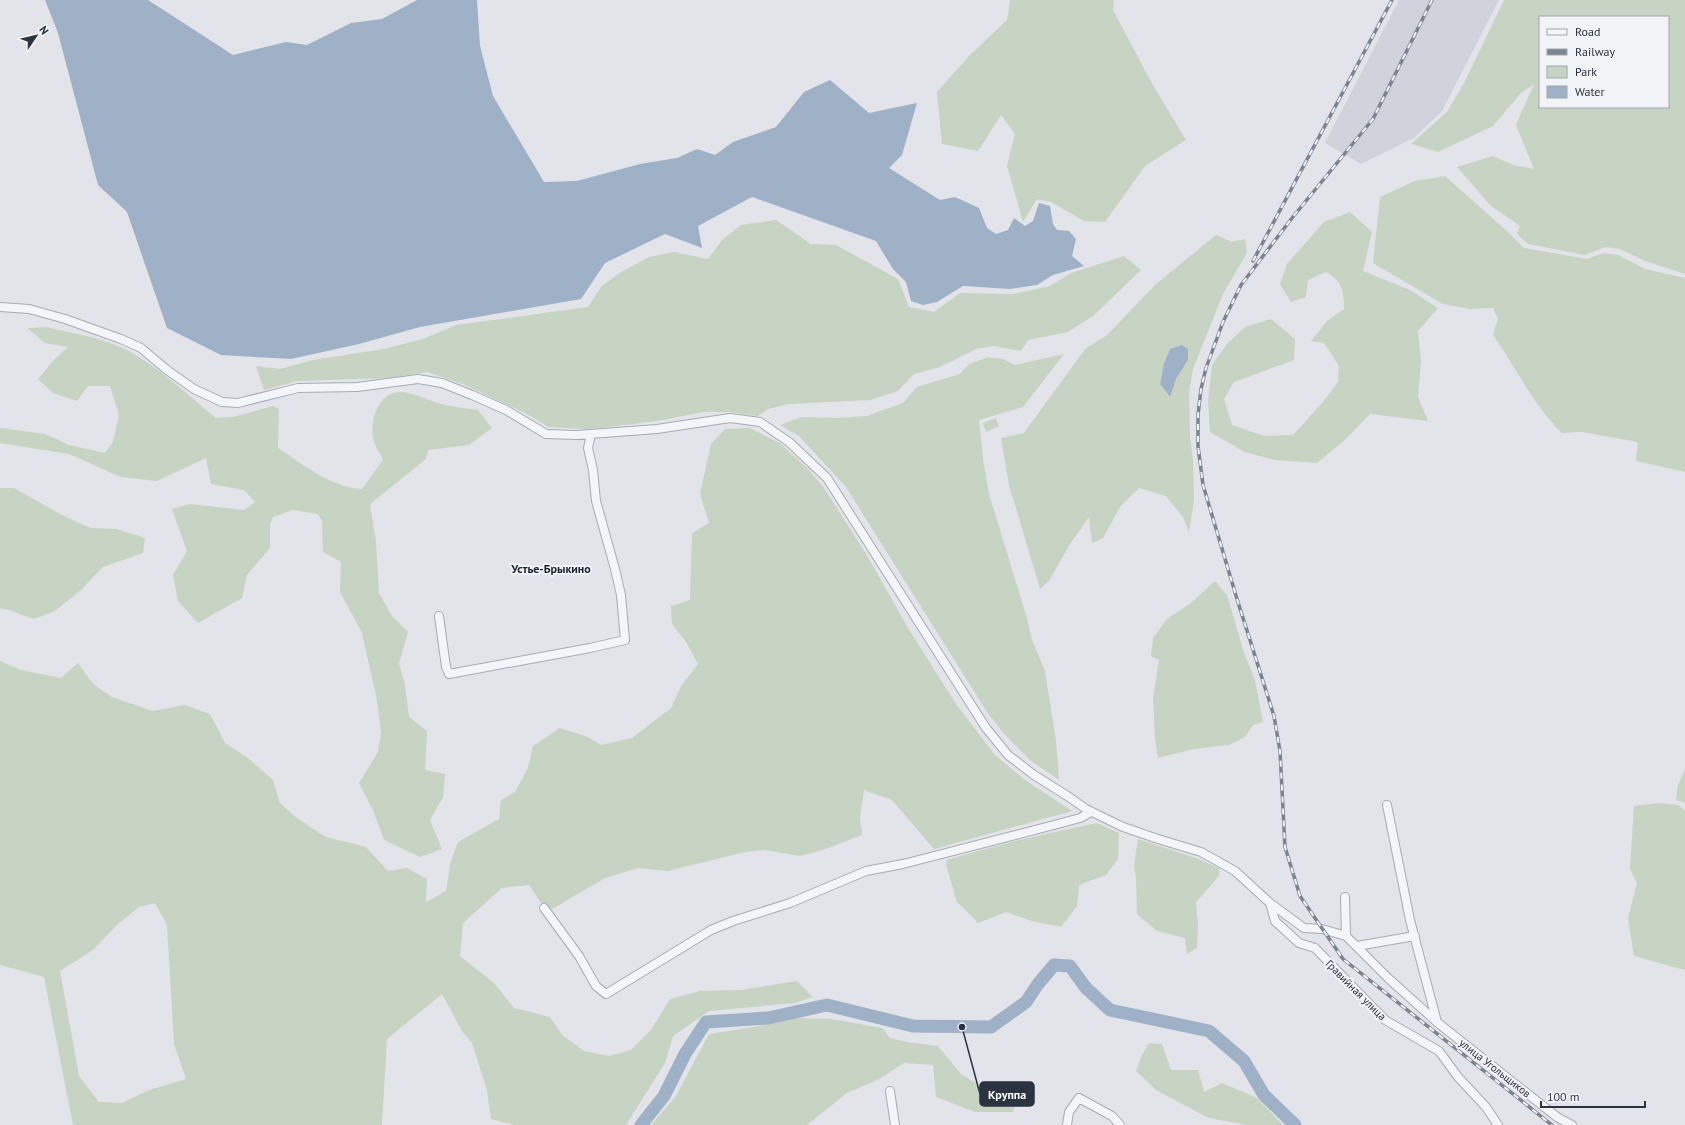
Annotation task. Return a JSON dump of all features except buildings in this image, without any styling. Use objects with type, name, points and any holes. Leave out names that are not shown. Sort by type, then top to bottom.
[{"type":"street","points":[[0,307],[29,309],[100,331],[141,348],[167,370],[194,389],[222,402],[238,403],[298,388],[357,387],[418,379],[442,383],[472,395],[506,410],[546,434],[591,434],[657,429],[730,418],[760,422],[789,442],[828,478],[986,728],[1008,755],[1034,775],[1091,812],[1123,827],[1201,852],[1235,871],[1270,903],[1304,928],[1322,928],[1346,936],[1345,897]]},
{"type":"street","points":[[439,616],[446,667],[449,674],[590,648],[625,640],[619,588],[596,501],[588,448],[591,434]]},
{"type":"street","points":[[1387,805],[1415,936],[1438,1023]]},
{"type":"street","points":[[544,908],[579,956],[596,986],[606,994],[711,930],[733,921],[790,903],[866,871],[903,864],[1054,825],[1080,818],[1091,812]]},
{"type":"street","name":"Гравийная улица","points":[[1270,903],[1275,921],[1299,943],[1315,948],[1385,1020],[1439,1051],[1458,1077],[1486,1107],[1498,1125]]},
{"type":"street","name":"улица Угольщиков","points":[[1346,936],[1388,978],[1438,1023],[1557,1117],[1572,1125]]},
{"type":"street","points":[[1357,946],[1415,936]]},
{"type":"street","points":[[890,1091],[895,1125]]},
{"type":"street","points":[[1067,1125],[1069,1112],[1079,1098],[1112,1116],[1120,1125]]},
{"type":"shaded area","points":[[1399,0],[1499,0],[1442,111],[1414,138],[1361,164],[1325,143]]},
{"type":"green space","points":[[1010,0],[1114,0],[1113,10],[1150,80],[1186,140],[1145,166],[1105,222],[1084,221],[1051,202],[1037,199],[1023,222],[1007,166],[1015,134],[1001,115],[978,151],[942,144],[937,92],[969,56],[1007,20]]},
{"type":"green space","points":[[1504,0],[1685,0],[1685,274],[1645,261],[1620,249],[1605,247],[1585,255],[1528,244],[1517,234],[1520,226],[1491,206],[1457,167],[1493,156],[1513,165],[1534,169],[1516,125],[1534,84],[1521,93],[1493,126],[1438,152],[1411,144],[1447,112],[1464,83]]},
{"type":"green space","points":[[1445,176],[1524,248],[1587,259],[1603,253],[1618,255],[1645,269],[1685,278],[1685,472],[1636,461],[1638,442],[1582,432],[1562,433],[1533,398],[1493,335],[1498,319],[1493,308],[1470,309],[1443,304],[1373,263],[1380,197],[1415,181]]},
{"type":"green space","points":[[1350,212],[1372,232],[1363,271],[1410,290],[1438,308],[1418,331],[1421,361],[1418,397],[1428,421],[1370,414],[1345,440],[1317,463],[1275,460],[1245,452],[1210,432],[1208,400],[1212,365],[1227,344],[1245,327],[1271,319],[1295,339],[1294,360],[1234,382],[1224,399],[1232,425],[1264,436],[1293,435],[1323,402],[1338,382],[1339,366],[1324,343],[1311,341],[1327,321],[1344,309],[1343,292],[1336,279],[1326,272],[1308,280],[1306,297],[1291,302],[1280,284],[1287,264],[1324,222]]},
{"type":"green space","points":[[776,220],[811,244],[836,245],[898,279],[909,307],[934,312],[960,293],[1014,294],[1050,286],[1071,273],[1124,256],[1141,270],[1093,316],[1068,332],[1028,340],[1021,351],[994,346],[976,349],[940,367],[914,374],[898,391],[870,400],[789,404],[768,409],[758,416],[730,412],[703,412],[663,420],[610,427],[587,429],[549,427],[521,411],[463,384],[427,372],[389,378],[297,381],[264,390],[256,366],[280,369],[313,360],[384,349],[423,339],[456,325],[588,307],[601,287],[618,274],[649,257],[674,252],[708,259],[722,240],[741,225]]},
{"type":"green space","points":[[1216,235],[1232,242],[1245,239],[1247,253],[1223,294],[1193,369],[1189,392],[1194,500],[1189,532],[1183,517],[1166,496],[1139,488],[1120,507],[1103,538],[1092,543],[1089,517],[1070,544],[1049,581],[1040,589],[1009,485],[1001,438],[1024,433],[1085,349],[1107,335],[1156,284]],"holes":[[[1170,349],[1188,360],[1176,379],[1169,397],[1160,384],[1164,363]]]},
{"type":"green space","points":[[46,327],[95,338],[123,348],[148,363],[171,380],[216,418],[233,417],[273,406],[279,409],[278,448],[329,480],[352,488],[362,489],[383,460],[374,440],[372,430],[373,422],[378,407],[382,401],[395,393],[408,393],[441,404],[478,410],[492,428],[469,445],[428,450],[426,459],[370,504],[376,542],[379,593],[392,616],[408,632],[399,663],[405,685],[409,717],[427,731],[425,770],[445,774],[443,797],[430,820],[442,849],[420,857],[384,840],[373,810],[359,783],[378,752],[381,732],[377,700],[362,633],[340,592],[341,562],[323,552],[322,521],[318,514],[293,510],[273,517],[270,525],[270,548],[247,575],[242,598],[198,623],[178,601],[173,575],[187,551],[172,509],[190,504],[244,510],[255,502],[244,490],[211,484],[206,458],[157,481],[121,477],[69,454],[0,443],[1,428],[45,434],[69,445],[105,453],[113,442],[119,415],[110,386],[88,386],[77,401],[53,393],[38,379],[53,361],[68,347],[45,343],[27,328]]},
{"type":"green space","points":[[1064,354],[1023,407],[979,420],[983,459],[989,494],[1027,618],[1032,640],[1045,671],[1056,741],[1059,780],[1031,761],[1005,735],[987,712],[846,487],[799,436],[780,425],[801,417],[837,418],[867,416],[903,403],[917,387],[960,374],[969,364],[988,357],[1003,359],[1015,365]]},
{"type":"green space","points":[[996,418],[999,426],[986,432],[983,423]]},
{"type":"green space","points":[[750,428],[781,444],[809,470],[824,488],[865,552],[908,628],[956,704],[995,755],[1025,780],[1072,811],[934,849],[892,800],[864,790],[860,817],[862,835],[823,850],[800,856],[765,850],[745,852],[668,871],[638,868],[605,878],[547,912],[529,885],[502,888],[463,923],[460,956],[494,983],[514,1008],[550,1017],[562,1035],[584,1051],[609,1056],[631,1050],[651,1030],[670,999],[700,991],[740,990],[797,981],[813,997],[795,1003],[709,1011],[673,1036],[665,1063],[626,1125],[514,1125],[491,1119],[487,1090],[472,1043],[462,1031],[442,994],[387,1039],[382,1125],[73,1125],[44,977],[0,965],[0,661],[21,670],[61,678],[78,663],[93,684],[112,697],[153,711],[185,705],[210,714],[225,743],[248,758],[273,780],[280,803],[298,819],[326,837],[366,847],[388,871],[407,868],[427,879],[426,902],[446,891],[450,864],[458,842],[499,819],[501,800],[515,792],[528,768],[533,746],[560,728],[588,737],[601,745],[632,738],[671,708],[681,686],[698,664],[686,642],[672,624],[671,606],[690,600],[692,533],[709,523],[700,494],[711,444],[725,429]],"holes":[[[155,903],[167,925],[174,1044],[186,1079],[149,1090],[122,1103],[99,1102],[79,1076],[60,971],[94,949],[116,926],[139,907]]]},
{"type":"green space","points":[[0,488],[14,488],[62,515],[90,528],[116,529],[145,538],[143,553],[103,567],[81,590],[55,611],[34,619],[0,608]]},
{"type":"green space","points":[[1215,581],[1227,595],[1244,653],[1255,680],[1263,722],[1253,725],[1245,737],[1229,745],[1194,749],[1158,758],[1155,739],[1153,698],[1159,660],[1151,656],[1153,638],[1167,619],[1191,603]]},
{"type":"green space","points":[[1685,769],[1685,803],[1676,800],[1678,785]]},
{"type":"green space","points":[[1659,803],[1678,805],[1685,810],[1685,970],[1634,956],[1628,918],[1637,883],[1630,869],[1634,806]]},
{"type":"green space","points":[[1097,823],[1119,833],[1118,859],[1106,875],[1079,885],[1077,906],[1061,927],[1032,921],[1006,912],[978,923],[957,902],[946,865],[947,860],[984,849]]},
{"type":"green space","points":[[1138,839],[1196,858],[1219,868],[1219,876],[1196,902],[1198,925],[1197,948],[1187,954],[1185,938],[1157,931],[1137,914],[1136,878],[1134,865]]},
{"type":"green space","points":[[795,1018],[832,1019],[882,1028],[890,1038],[938,1046],[961,1074],[984,1088],[1016,1100],[1013,1112],[975,1112],[936,1097],[933,1065],[904,1063],[879,1079],[847,1093],[807,1125],[651,1125],[676,1096],[709,1034],[760,1026]]},
{"type":"green space","points":[[1149,1043],[1162,1044],[1171,1070],[1198,1070],[1204,1092],[1222,1083],[1257,1098],[1283,1125],[1247,1125],[1209,1118],[1156,1090],[1136,1071],[1142,1055]]},
{"type":"water","points":[[45,0],[148,0],[233,55],[286,42],[307,45],[351,23],[382,19],[417,0],[477,0],[480,46],[493,96],[544,182],[577,181],[640,164],[677,158],[697,149],[715,155],[733,142],[776,127],[804,92],[830,80],[869,113],[917,103],[902,155],[889,168],[940,200],[955,197],[979,208],[987,228],[996,234],[1008,230],[1014,218],[1025,226],[1033,221],[1039,203],[1050,206],[1053,224],[1057,230],[1069,231],[1076,239],[1072,256],[1084,266],[1053,275],[1037,285],[1010,289],[963,286],[937,302],[923,305],[911,301],[906,282],[893,269],[876,241],[752,197],[698,226],[702,248],[665,234],[605,263],[581,299],[420,327],[359,344],[291,359],[221,355],[167,328],[127,212],[98,185],[58,33]]},
{"type":"water","points":[[1182,345],[1188,349],[1188,360],[1176,379],[1170,397],[1160,384],[1164,363],[1170,349]]},
{"type":"waterway","points":[[641,1125],[664,1096],[685,1054],[706,1022],[768,1018],[827,1005],[913,1026],[991,1027],[1026,1002],[1038,984],[1054,965],[1070,966],[1086,988],[1110,1010],[1209,1031],[1244,1061],[1264,1095],[1295,1125]]},
{"type":"railway","points":[[1253,261],[1392,0]]},
{"type":"railway","points":[[1432,0],[1373,119],[1292,218],[1241,285],[1223,322],[1206,368],[1201,389],[1198,415],[1198,446],[1203,485],[1274,716],[1280,751],[1285,847],[1300,896],[1343,959],[1552,1125]]},
{"type":"place","name":"Круппа","points":[[962,1027]]},
{"type":"district","name":"Устье-Брыкино","points":[[551,568]]}]
